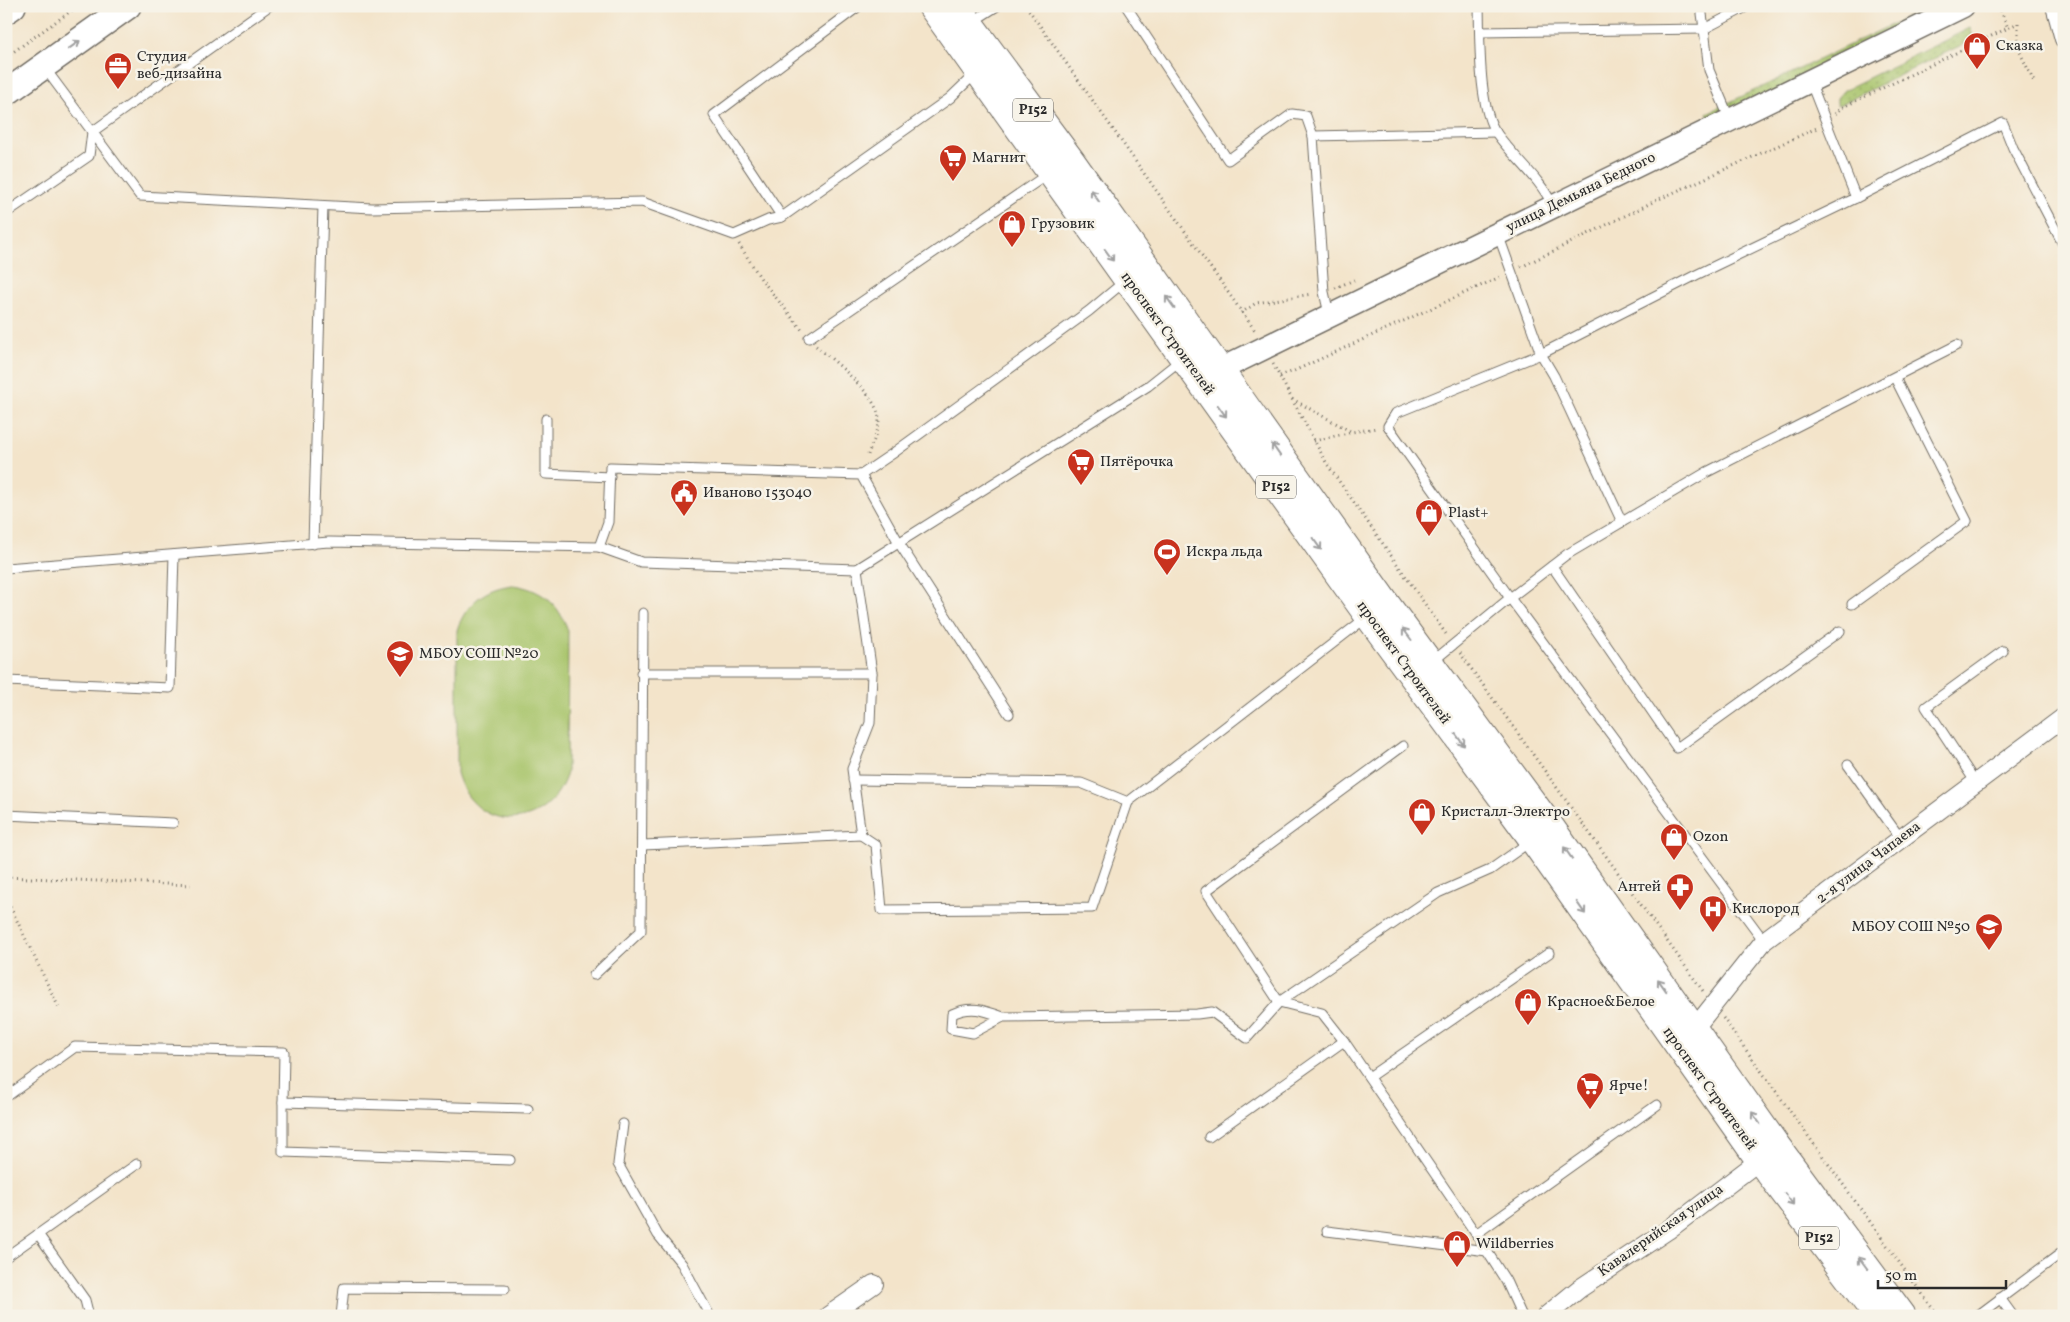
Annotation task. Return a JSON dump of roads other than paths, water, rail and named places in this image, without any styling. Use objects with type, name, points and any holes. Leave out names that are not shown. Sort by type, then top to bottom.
[{"type":"main road","points":[[6,11],[13,6]]},
{"type":"main road","points":[[6,93],[128,6]]},
{"type":"main road","name":"проспект Строителей","points":[[932,6],[959,22],[987,65],[1050,172],[1183,358],[1210,375],[1430,664],[1550,827],[1684,1035]]},
{"type":"main road","name":"проспект Строителей","points":[[987,65],[1070,160],[1368,616],[1533,839],[1684,1035],[1768,1153],[1878,1316]]},
{"type":"main road","name":"проспект Строителей","points":[[1768,1153],[1902,1316]]},
{"type":"street","name":"улица Демьяна Бедного","points":[[1210,375],[1963,6]]},
{"type":"street","points":[[2055,6],[2064,39]]},
{"type":"street","name":"2-я улица Чапаева","points":[[1684,1035],[1713,1004],[1764,941],[2064,717]]},
{"type":"street","name":"Кавалерийская улица","points":[[1546,1316],[1579,1289],[1668,1230],[1768,1153]]},
{"type":"street","points":[[828,1316],[874,1284]]},
{"type":"lane","points":[[6,213],[89,156],[92,132],[269,6]]},
{"type":"lane","points":[[782,217],[714,116],[858,6]]},
{"type":"lane","points":[[959,22],[997,6]]},
{"type":"lane","points":[[1126,6],[1228,160],[1292,114],[1306,116],[1313,136],[1324,292],[1330,317]]},
{"type":"lane","points":[[1479,6],[1485,105],[1496,132],[1546,190],[1554,207]]},
{"type":"lane","points":[[1701,6],[1709,70],[1730,121]]},
{"type":"lane","points":[[1480,32],[1704,29],[1748,6]]},
{"type":"lane","points":[[43,67],[140,196],[372,208],[642,202],[734,235],[768,220],[782,217],[950,98],[987,65]]},
{"type":"lane","points":[[1810,81],[1825,124],[1856,198]]},
{"type":"lane","points":[[1764,941],[1510,598],[1388,426],[1396,413],[1541,354],[2003,123],[2013,148],[2064,246]]},
{"type":"lane","points":[[1313,136],[1496,132]]},
{"type":"lane","points":[[809,338],[1050,172]]},
{"type":"lane","points":[[313,544],[323,206]]},
{"type":"lane","points":[[1498,234],[1541,354],[1554,376],[1622,522]]},
{"type":"lane","points":[[598,547],[608,522],[610,467],[861,474],[892,454],[1127,280]]},
{"type":"lane","points":[[1430,664],[1566,555],[1707,472],[1957,345]]},
{"type":"lane","points":[[6,568],[313,544],[598,547],[641,562],[857,569],[1148,386],[1183,358]]},
{"type":"lane","points":[[1852,604],[1967,521],[1895,378]]},
{"type":"lane","points":[[546,419],[546,474],[610,477]]},
{"type":"lane","points":[[861,474],[899,543],[1009,714]]},
{"type":"lane","points":[[6,681],[170,688],[174,555]]},
{"type":"lane","points":[[1552,566],[1677,748],[1840,631]]},
{"type":"lane","points":[[857,569],[872,673],[870,723],[852,769],[861,835]]},
{"type":"lane","points":[[594,975],[641,931],[643,845],[641,673],[643,613]]},
{"type":"lane","points":[[643,845],[861,835],[876,845],[882,910],[1092,908],[1128,802],[1368,616]]},
{"type":"lane","points":[[1976,783],[1926,707],[2003,651]]},
{"type":"lane","points":[[641,673],[872,673]]},
{"type":"lane","points":[[1403,746],[1206,891],[1279,1002],[1322,1013],[1344,1041],[1506,1280],[1522,1316]]},
{"type":"lane","points":[[1848,765],[1901,839]]},
{"type":"lane","points":[[853,780],[1081,783],[1128,802]]},
{"type":"lane","points":[[6,815],[174,823]]},
{"type":"lane","points":[[1003,1017],[973,1033],[951,1029],[952,1014],[963,1009],[985,1011],[1003,1017],[1196,1014],[1212,1012],[1247,1038],[1279,1002],[1438,893],[1490,870],[1533,839]]},
{"type":"lane","points":[[1369,1076],[1549,953]]},
{"type":"lane","points":[[1209,1137],[1344,1041]]},
{"type":"lane","points":[[6,1098],[75,1047],[284,1052],[283,1152],[510,1160]]},
{"type":"lane","points":[[283,1102],[528,1109]]},
{"type":"lane","points":[[1476,1234],[1657,1105]]},
{"type":"lane","points":[[623,1124],[618,1164],[658,1235],[682,1264],[710,1316]]},
{"type":"lane","points":[[6,1257],[137,1164]]},
{"type":"lane","points":[[1328,1230],[1487,1251]]},
{"type":"lane","points":[[38,1234],[85,1300],[89,1316]]},
{"type":"lane","points":[[1976,1316],[2064,1251]]},
{"type":"lane","points":[[341,1316],[344,1288],[505,1288]]},
{"type":"lane","points":[[2000,1298],[2013,1316]]},
{"type":"place","name":"Сказка","points":[[1977,70]]},
{"type":"place","name":"Студия веб-дизайна","points":[[118,90]]},
{"type":"place","name":"Магнит","points":[[953,182]]},
{"type":"place","name":"Грузовик","points":[[1012,248]]},
{"type":"place","name":"Пятёрочка","points":[[1081,486]]},
{"type":"place","name":"Иваново 153040","points":[[684,517]]},
{"type":"place","name":"Plast+","points":[[1429,537]]},
{"type":"place","name":"Искра льда","points":[[1167,576]]},
{"type":"place","name":"МБОУ СОШ №20","points":[[400,678]]},
{"type":"place","name":"Кристалл-Электро","points":[[1422,836]]},
{"type":"place","name":"Ozon","points":[[1674,861]]},
{"type":"place","name":"Антей","points":[[1680,911]]},
{"type":"place","name":"Кислород","points":[[1713,933]]},
{"type":"place","name":"МБОУ СОШ №50","points":[[1989,951]]},
{"type":"place","name":"Красное&Белое","points":[[1528,1026]]},
{"type":"place","name":"Ярче!","points":[[1590,1110]]},
{"type":"place","name":"Wildberries","points":[[1457,1268]]}]
